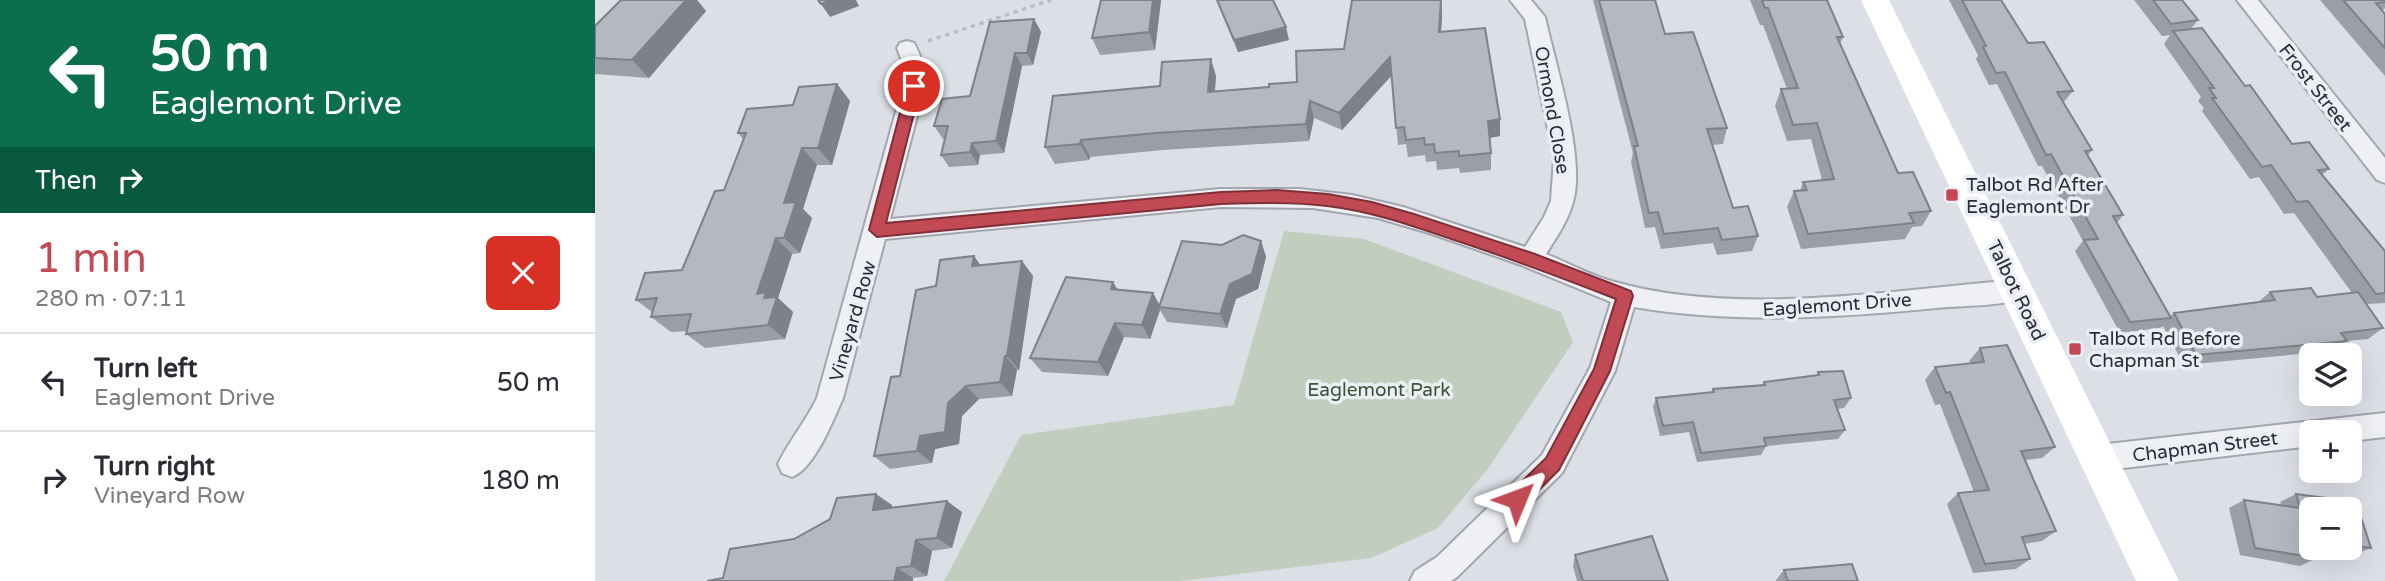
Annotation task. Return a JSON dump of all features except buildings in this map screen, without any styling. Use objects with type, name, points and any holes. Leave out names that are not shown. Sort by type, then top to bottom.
[{"type":"main road","name":"Talbot Road","points":[[1875,0],[2158,581]]},
{"type":"street","name":"Ormond Close","points":[[1521,0],[1535,17],[1567,178],[1565,198],[1554,223],[1530,258]]},
{"type":"street","name":"Frost Street","points":[[2247,0],[2385,174]]},
{"type":"street","name":"Vineyard Row","points":[[792,464],[819,423],[830,398],[877,230],[914,86],[915,69],[907,48]]},
{"type":"street","name":"Eaglemont Drive","points":[[877,230],[1221,198],[1277,196],[1328,200],[1372,208],[1530,258],[1625,296],[1704,307],[1808,310],[2017,290]]},
{"type":"street","points":[[1440,576],[1552,464],[1602,371],[1625,296]]},
{"type":"street","points":[[2362,428],[2385,425]]},
{"type":"street","name":"Chapman Street","points":[[2098,458],[2299,435]]},
{"type":"path","points":[[907,48],[1051,0]]},
{"type":"green space","name":"Eaglemont Park","points":[[1284,231],[1364,239],[1561,312],[1573,342],[1487,470],[1438,528],[1371,558],[1181,581],[944,581],[1021,435],[1234,405]]},
{"type":"place","name":"Talbot Rd After Eaglemont Dr","points":[[1952,195]]},
{"type":"place","name":"Talbot Rd Before Chapman St","points":[[2075,349]]},
{"type":"route","points":[[914,86],[877,230],[1221,198],[1277,196],[1328,200],[1372,208],[1414,220],[1530,258],[1625,296],[1602,371],[1565,441],[1552,464],[1517,499]]}]
